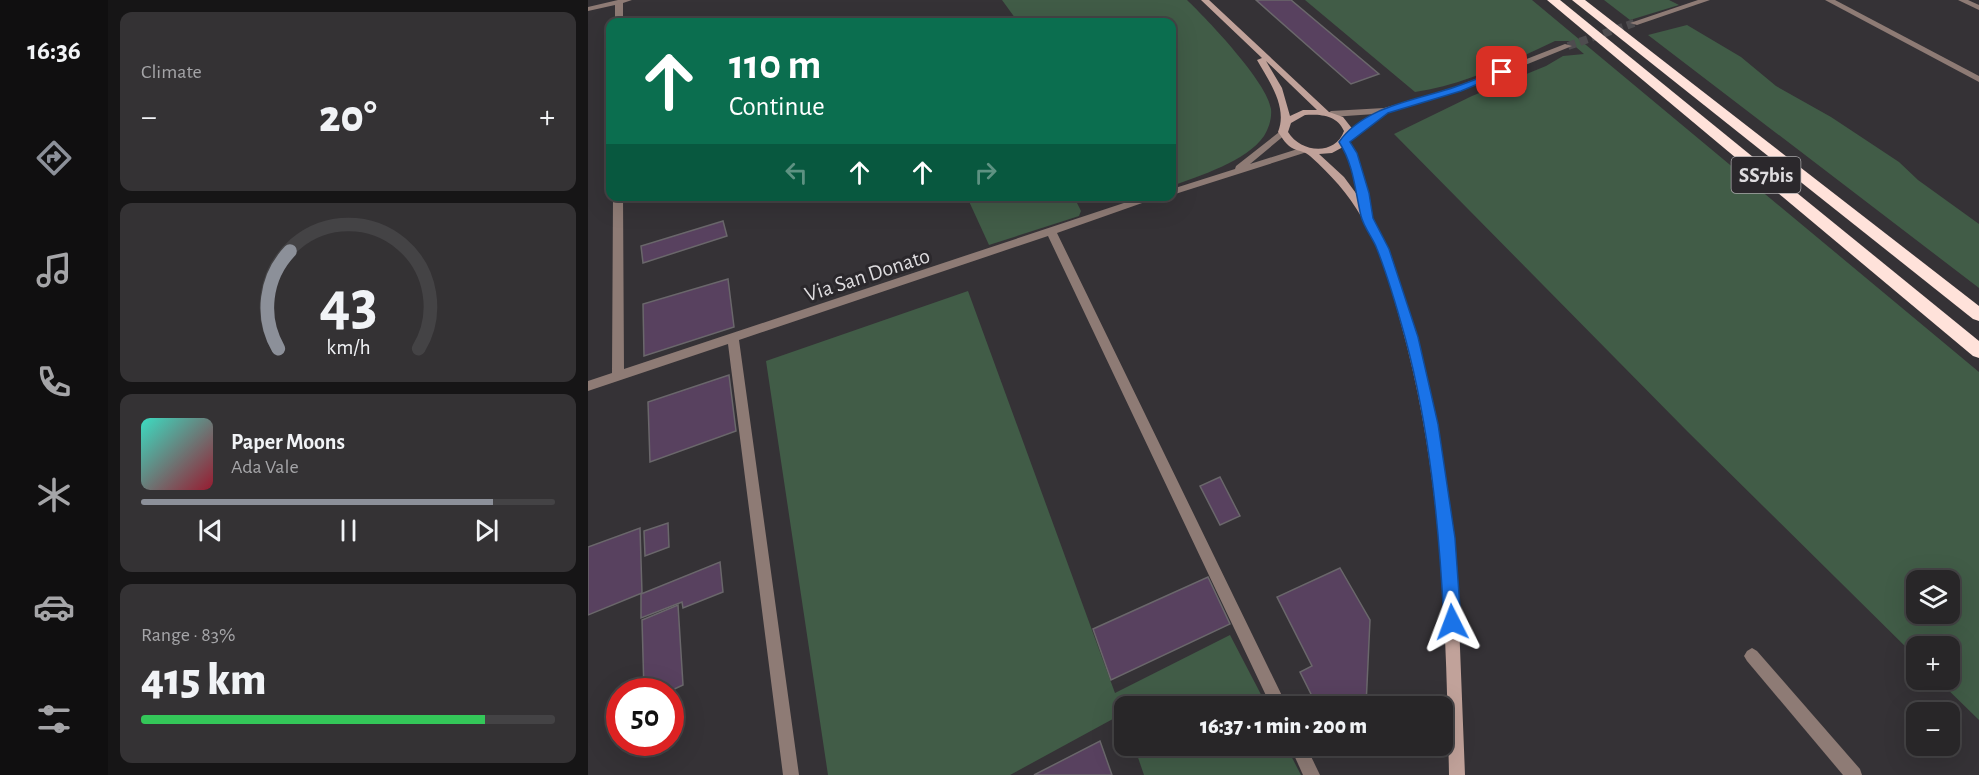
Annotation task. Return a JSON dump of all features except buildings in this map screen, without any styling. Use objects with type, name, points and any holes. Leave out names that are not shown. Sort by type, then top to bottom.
[{"type":"highway","name":"SS7bis","points":[[1553,0],[1979,351]]},
{"type":"highway","name":"SS7bis","points":[[1578,0],[1979,315]]},
{"type":"main road","points":[[1205,0],[1328,113],[1347,125],[1346,140],[1364,193],[1367,218]]},
{"type":"main road","points":[[1251,43],[1278,88],[1287,121],[1283,132],[1289,143],[1308,151],[1342,181],[1367,218],[1383,249],[1411,337],[1431,424],[1448,538],[1455,664],[1457,775]]},
{"type":"main road","points":[[1287,121],[1303,113],[1328,113]]},
{"type":"main road","points":[[1308,151],[1330,150],[1346,140]]},
{"type":"street","points":[[588,9],[628,0]]},
{"type":"street","points":[[1634,23],[1706,0]]},
{"type":"street","points":[[1829,0],[1979,80]]},
{"type":"street","points":[[1962,0],[1979,8]]},
{"type":"street","points":[[619,2],[619,18]]},
{"type":"street","points":[[1328,113],[1385,111],[1458,89],[1568,46]]},
{"type":"street","points":[[1346,140],[1385,111]]},
{"type":"street","points":[[1233,172],[1283,132]]},
{"type":"street","points":[[1176,191],[1308,151]]},
{"type":"street","points":[[618,201],[618,377]]},
{"type":"street","name":"Via San Donato","points":[[588,386],[1143,201]]},
{"type":"street","points":[[1052,233],[1275,696]]},
{"type":"street","points":[[733,339],[791,775]]},
{"type":"street","points":[[1752,656],[1854,775]]},
{"type":"street","points":[[1303,756],[1312,775]]},
{"type":"green space","points":[[1002,0],[1187,0],[1235,52],[1259,84],[1271,109],[1271,119],[1266,133],[1256,145],[1235,160],[1176,184],[1176,18],[1015,18]]},
{"type":"green space","points":[[1305,0],[1532,0],[1979,372],[1979,720],[1948,690],[1960,690],[1960,636],[1906,636],[1906,647],[1688,432],[1394,134],[1472,96],[1546,66],[1563,56],[1584,54],[1569,41],[1555,41],[1504,65],[1433,89],[1415,92]]},
{"type":"green space","points":[[1604,0],[1669,0],[1679,5],[1630,20]]},
{"type":"green space","points":[[1687,25],[1741,57],[1776,86],[1831,117],[1899,162],[1918,180],[1979,224],[1979,288],[1648,35]]},
{"type":"green space","points":[[969,201],[1076,201],[1081,211],[1079,216],[989,245]]},
{"type":"green space","points":[[968,291],[1115,693],[1230,635],[1262,696],[1114,696],[1114,718],[1010,775],[828,775],[766,361]]},
{"type":"green space","points":[[1137,756],[1291,756],[1301,775],[1144,775]]},
{"type":"tunnel","points":[[1568,46],[1634,23]]},
{"type":"route","points":[[1452,622],[1448,538],[1431,424],[1411,337],[1383,249],[1367,218],[1364,193],[1352,153],[1345,142],[1348,137],[1385,111],[1458,89],[1502,72]]}]
